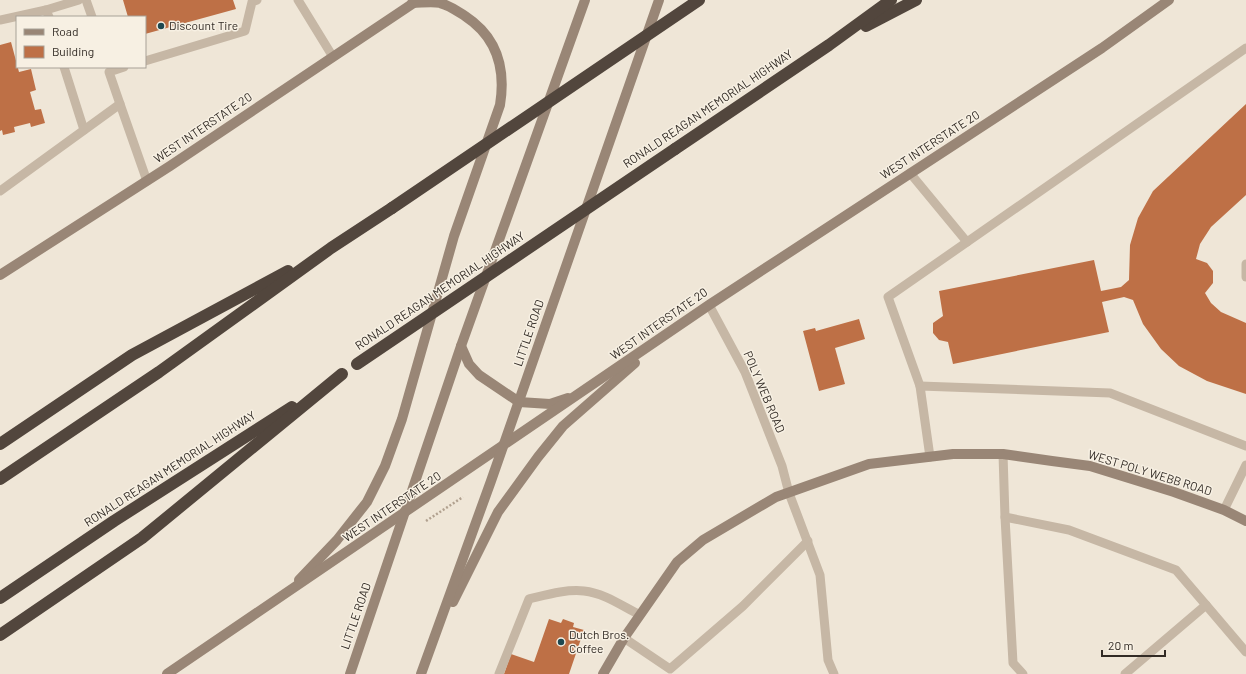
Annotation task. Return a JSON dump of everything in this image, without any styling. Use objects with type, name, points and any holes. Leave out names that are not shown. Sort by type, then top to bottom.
[{"type":"highway","points":[[0,479],[159,372],[332,248],[699,0]]},
{"type":"highway","name":"RONALD REAGAN MEMORIAL HIGHWAY","points":[[0,598],[114,521],[357,364],[829,45],[891,0]]},
{"type":"highway","points":[[829,45],[916,0]]},
{"type":"highway","points":[[0,444],[132,355],[332,248]]},
{"type":"highway","points":[[0,635],[142,538],[342,374]]},
{"type":"main road","name":"LITTLE ROAD","points":[[350,674],[461,346],[585,0]]},
{"type":"main road","name":"LITTLE ROAD","points":[[423,673],[430,649],[519,402],[659,0]]},
{"type":"main road","name":"WEST INTERSTATE 20","points":[[167,674],[668,335],[709,305],[1102,48],[1169,0]]},
{"type":"main road","name":"WEST INTERSTATE 20","points":[[0,275],[147,181],[415,2]]},
{"type":"main road","points":[[285,594],[337,540],[367,502],[385,466],[402,419],[454,236],[500,105],[503,88],[499,62],[491,40],[476,24],[454,9],[440,3],[415,2]]},
{"type":"main road","points":[[430,649],[498,512],[538,457],[563,426],[668,335]]},
{"type":"main road","points":[[461,346],[469,364],[479,375],[519,402],[550,404],[581,394]]},
{"type":"main road","name":"WEST POLY WEBB ROAD","points":[[603,674],[624,638],[677,562],[703,540],[776,497],[869,464],[953,454],[1003,454],[1090,466],[1224,510],[1246,521]]},
{"type":"lane","points":[[27,16],[47,13],[79,0]]},
{"type":"lane","points":[[86,0],[92,16]]},
{"type":"lane","points":[[298,0],[333,57]]},
{"type":"lane","points":[[146,61],[245,31],[254,1]]},
{"type":"lane","points":[[0,20],[16,18]]},
{"type":"lane","points":[[930,457],[920,386],[888,297],[1246,48]]},
{"type":"lane","points":[[64,68],[84,130]]},
{"type":"lane","points":[[108,69],[147,181]]},
{"type":"lane","points":[[0,191],[120,104]]},
{"type":"lane","points":[[910,173],[967,242]]},
{"type":"lane","points":[[1246,264],[1246,277]]},
{"type":"lane","name":"POLY WEB ROAD","points":[[709,305],[745,372],[782,466],[790,493],[820,575],[828,660],[834,674]]},
{"type":"lane","points":[[920,386],[1110,393],[1246,446]]},
{"type":"lane","points":[[1003,454],[1013,663],[1023,674]]},
{"type":"lane","points":[[1224,510],[1246,465]]},
{"type":"lane","points":[[1005,517],[1069,530],[1176,570],[1246,652]]},
{"type":"lane","points":[[624,638],[669,672],[743,606],[808,541]]},
{"type":"lane","points":[[499,674],[529,599],[555,592],[583,590],[600,594],[640,615]]},
{"type":"lane","points":[[1125,674],[1206,605]]},
{"type":"path","points":[[426,521],[463,497]]},
{"type":"building","name":"Discount Tire","points":[[123,0],[233,0],[236,9],[146,34],[146,16],[128,16]]},
{"type":"building","points":[[11,42],[16,61],[16,68],[18,68],[19,72],[31,69],[36,90],[30,92],[35,110],[41,109],[45,123],[31,127],[30,123],[14,127],[15,132],[3,135],[2,130],[0,131],[0,45]]},
{"type":"building","points":[[1246,104],[1246,195],[1211,227],[1200,244],[1196,259],[1207,263],[1213,271],[1213,283],[1205,293],[1211,303],[1221,312],[1246,323],[1246,394],[1207,381],[1179,366],[1161,349],[1143,324],[1133,300],[1124,297],[1102,302],[1109,332],[953,364],[948,342],[939,340],[933,333],[933,323],[943,316],[939,291],[1094,260],[1101,291],[1121,287],[1129,280],[1130,245],[1138,218],[1153,191]]},
{"type":"building","points":[[859,319],[865,339],[835,348],[845,384],[819,391],[803,331],[815,328],[816,331]]},
{"type":"building","name":"Dutch Bros. Coffee","points":[[549,619],[561,623],[563,619],[574,623],[573,627],[584,630],[569,674],[504,674],[511,654],[534,662]]},
{"type":"place","name":"Discount Tire","points":[[161,26]]},
{"type":"place","name":"Dutch Bros. Coffee","points":[[561,642]]}]
